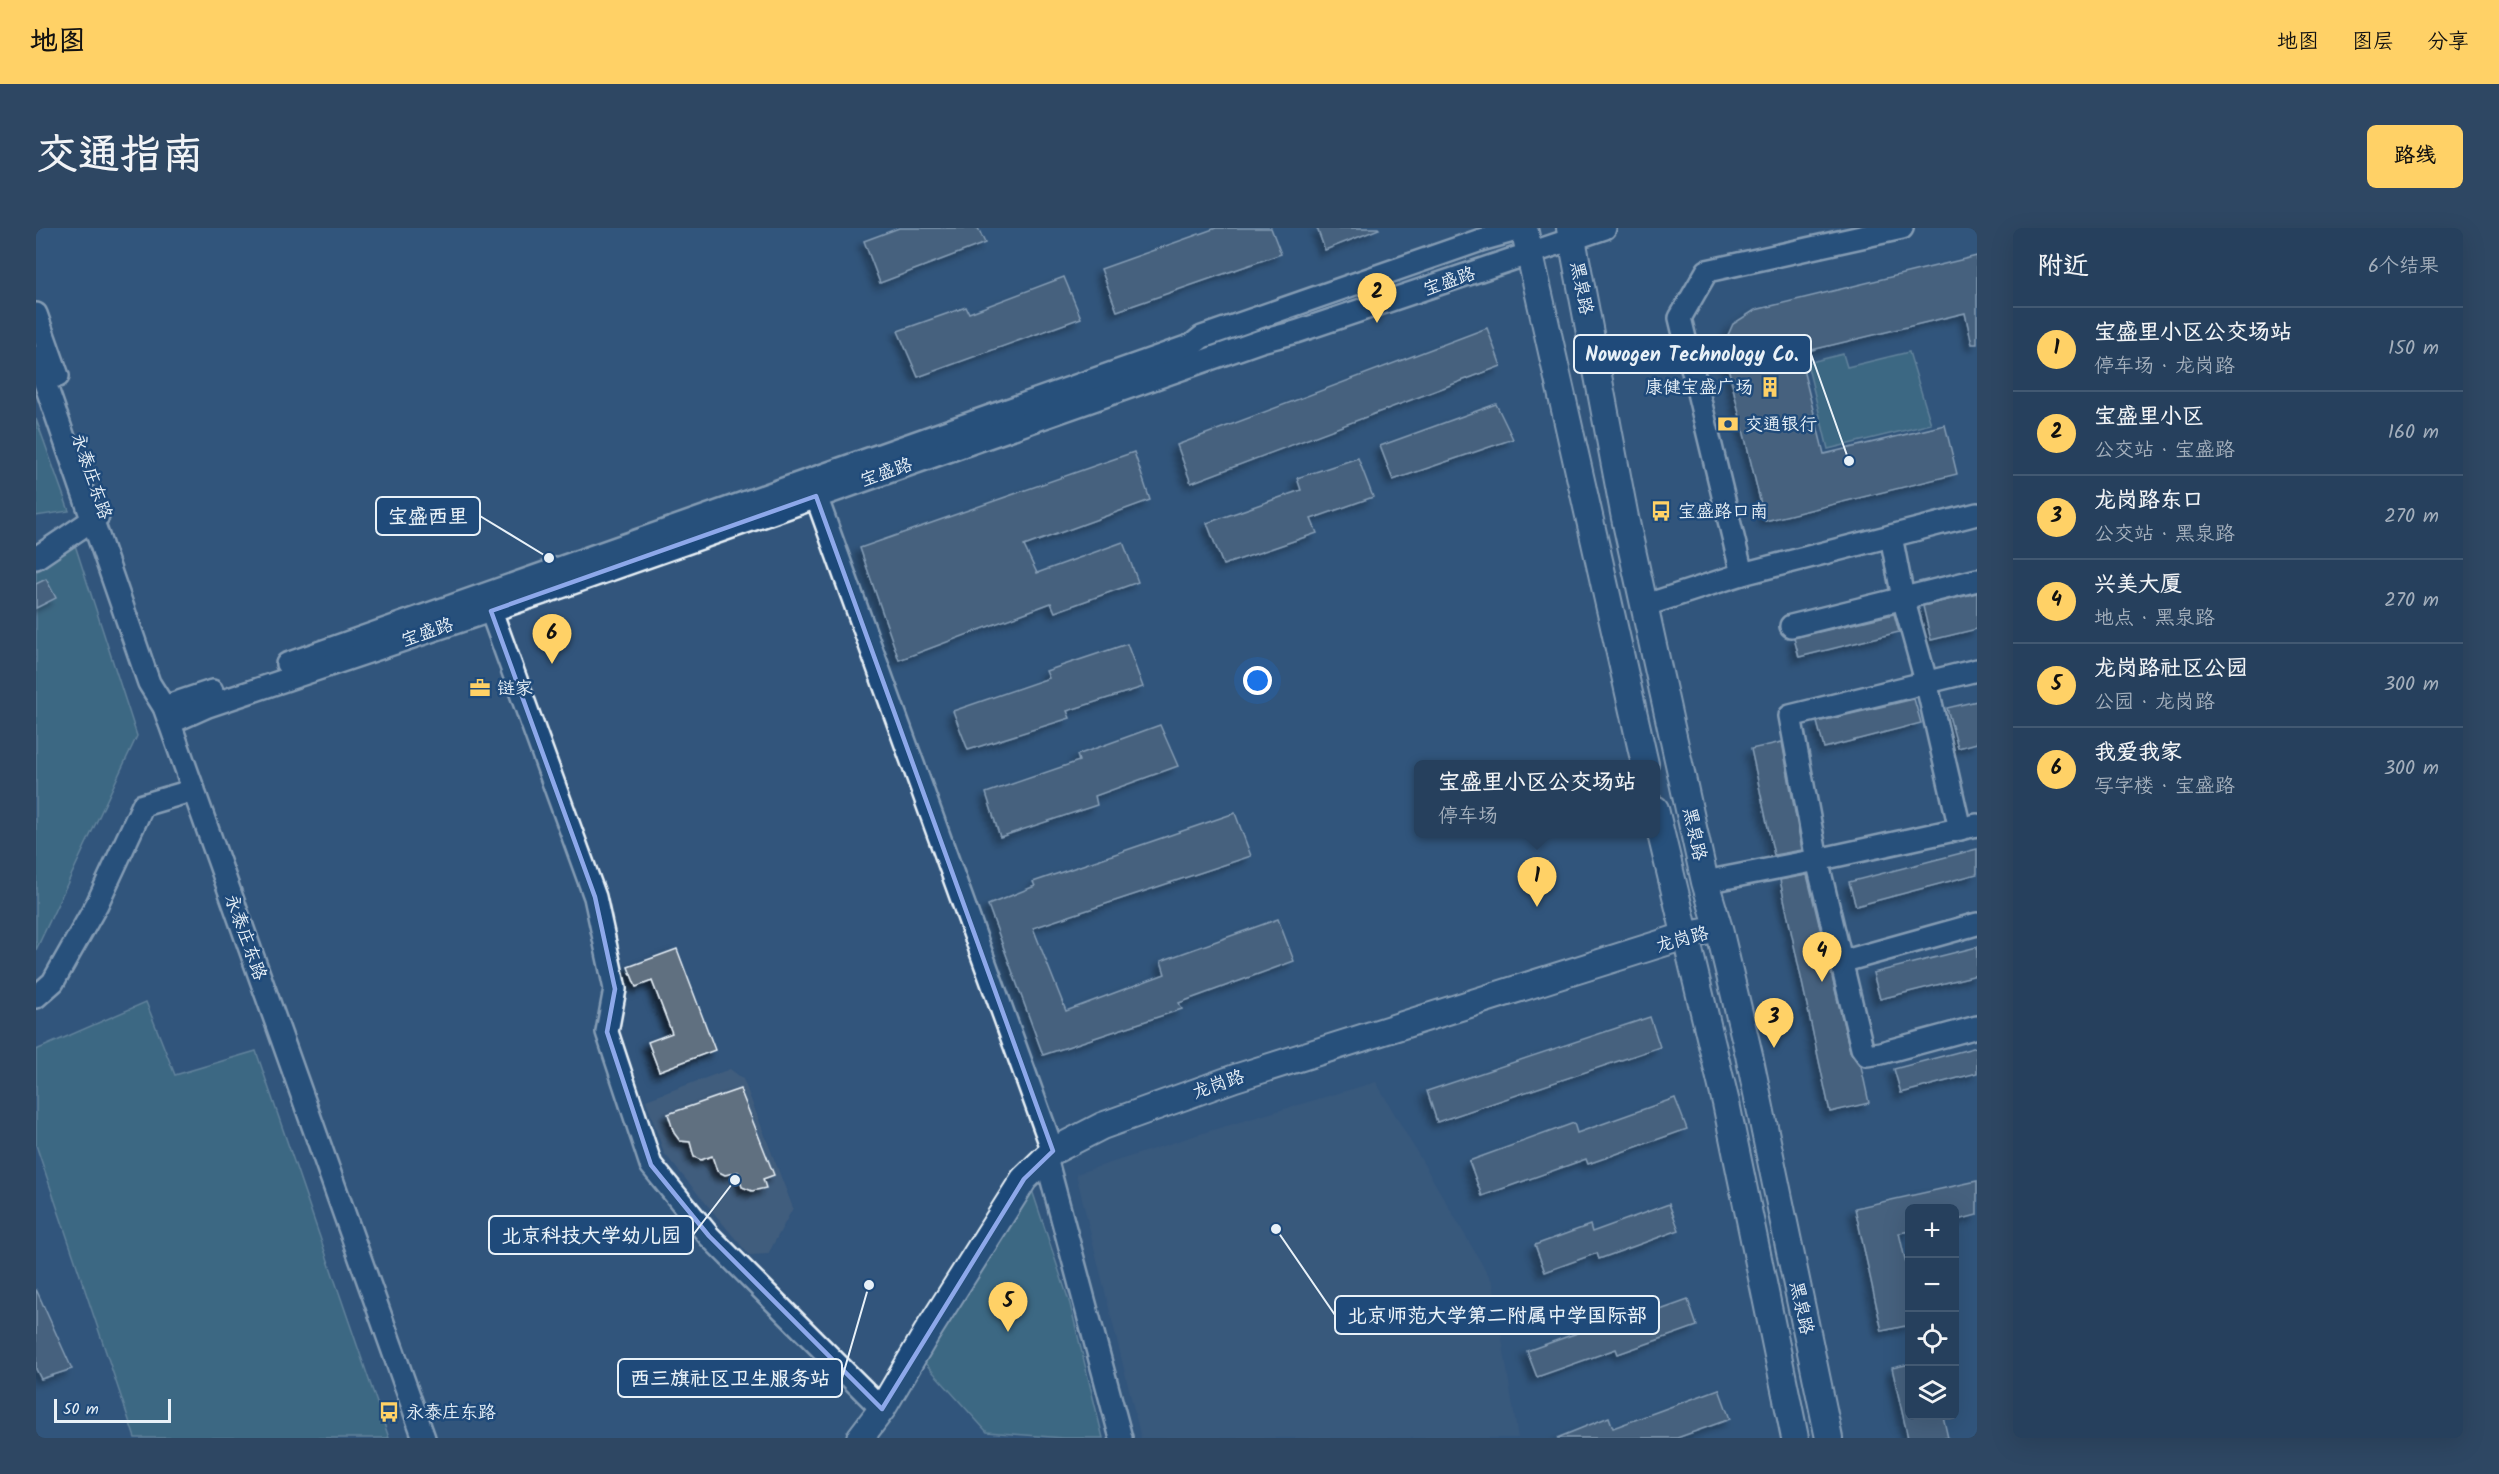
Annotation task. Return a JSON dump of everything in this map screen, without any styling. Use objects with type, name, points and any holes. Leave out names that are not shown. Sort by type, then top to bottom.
[{"type":"main road","points":[[1524,228],[1644,760]]},
{"type":"main road","name":"黑泉路","points":[[1571,233],[1625,518],[1646,605],[1705,882],[1719,929],[1749,1055],[1829,1438]]},
{"type":"main road","name":"黑泉路","points":[[1660,827],[1726,1103],[1795,1438]]},
{"type":"main road","name":"龙岗路","points":[[860,1438],[882,1409],[926,1334],[1024,1179],[1050,1155],[1102,1126],[1235,1078],[1685,936],[1719,929]]},
{"type":"street","name":"宝盛路","points":[[167,715],[1192,345],[1202,337],[1481,240],[1524,228]]},
{"type":"street","name":"宝盛路","points":[[167,715],[208,706],[491,611],[1261,341],[1296,332],[1529,253],[1571,233],[1605,228]]},
{"type":"street","points":[[1742,574],[1680,318],[1707,271],[1902,228]]},
{"type":"street","name":"永泰庄东路","points":[[36,314],[162,678],[167,715]]},
{"type":"street","name":"永泰庄东路","points":[[36,357],[150,683],[167,715],[424,1438]]},
{"type":"street","points":[[816,496],[1050,1155],[1121,1438]]},
{"type":"street","points":[[1646,605],[1742,574],[1977,514]]},
{"type":"street","points":[[36,552],[98,516],[36,558]]},
{"type":"street","points":[[1705,882],[1969,827],[1900,599],[1891,536]]},
{"type":"street","points":[[1791,626],[1977,580]]},
{"type":"street","points":[[491,611],[595,897],[615,989],[607,1032],[651,1165],[709,1236],[882,1409]]},
{"type":"street","points":[[1977,670],[1790,716],[1817,860],[1862,1048],[1867,1056],[1977,1027]]},
{"type":"street","points":[[36,997],[53,982],[98,904],[143,805],[194,790]]},
{"type":"street","points":[[1841,962],[1977,924]]},
{"type":"highlighted area","points":[[816,496],[1053,1151],[1024,1179],[882,1409],[709,1236],[651,1165],[607,1032],[615,989],[595,897],[491,611]]},
{"type":"shaded area","points":[[730,1069],[743,1079],[793,1208],[768,1254],[749,1255],[664,1153],[646,1100]]},
{"type":"shaded area","points":[[1376,1082],[1493,1283],[1518,1438],[1141,1438],[1076,1174],[1209,1131]]},
{"type":"green space","points":[[1909,352],[1931,424],[1828,449],[1807,363],[1843,354],[1847,367]]},
{"type":"green space","points":[[36,419],[69,511],[36,516]]},
{"type":"green space","points":[[75,545],[137,736],[36,950],[36,572]]},
{"type":"green space","points":[[146,1002],[175,1075],[256,1051],[389,1438],[135,1438],[36,1145],[36,1050]]},
{"type":"green space","points":[[1032,1190],[1070,1304],[1103,1438],[1064,1438],[987,1432],[923,1361],[975,1273]]},
{"type":"building","points":[[899,228],[978,228],[985,243],[880,283],[864,241]]},
{"type":"building","points":[[1216,228],[1271,228],[1281,254],[1117,311],[1101,269]]},
{"type":"building","points":[[1317,228],[1378,228],[1379,229],[1325,250]]},
{"type":"building","name":"康健宝盛广场","points":[[1977,256],[1977,344],[1972,344],[1965,313],[1799,353],[1824,454],[1945,425],[1957,474],[1765,521],[1723,346],[1733,324],[1755,310]]},
{"type":"building","points":[[1064,277],[1081,318],[918,377],[898,331],[966,307],[969,313]]},
{"type":"building","points":[[1487,328],[1501,366],[1191,483],[1177,445]]},
{"type":"building","points":[[1496,404],[1513,439],[1393,480],[1380,446]]},
{"type":"building","points":[[1134,452],[1150,500],[1024,546],[1037,573],[1123,542],[1138,582],[1055,612],[1051,603],[899,660],[860,548]]},
{"type":"building","points":[[1358,458],[1373,497],[1311,519],[1317,533],[1223,565],[1207,523],[1301,490],[1297,478]]},
{"type":"building","points":[[46,579],[56,598],[36,608],[36,584]]},
{"type":"building","points":[[1977,593],[1977,629],[1931,640],[1923,606]]},
{"type":"building","points":[[1894,614],[1899,632],[1799,657],[1794,638]]},
{"type":"building","points":[[1127,644],[1143,687],[1067,711],[1070,718],[968,750],[953,711],[1049,678],[1046,671]]},
{"type":"building","points":[[1914,699],[1921,723],[1824,748],[1817,722]]},
{"type":"building","points":[[1977,701],[1977,743],[1958,748],[1947,708]]},
{"type":"building","points":[[1160,725],[1178,766],[1095,796],[1097,805],[1000,837],[986,793],[1079,761],[1077,755]]},
{"type":"building","points":[[1782,742],[1802,850],[1774,855],[1751,749]]},
{"type":"building","points":[[1235,813],[1251,856],[1033,928],[1066,1011],[1165,974],[1161,961],[1278,919],[1294,961],[1179,1003],[1182,1009],[1043,1055],[988,905],[1035,886],[1033,882]]},
{"type":"building","points":[[1977,849],[1977,874],[1856,906],[1849,882]]},
{"type":"building","points":[[1807,875],[1850,1051],[1861,1066],[1869,1103],[1830,1112],[1780,880]]},
{"type":"building","points":[[1977,947],[1977,975],[1880,999],[1873,973]]},
{"type":"building","points":[[677,949],[715,1050],[659,1071],[648,1042],[672,1033],[652,981],[636,987],[628,967]]},
{"type":"building","points":[[1650,1017],[1660,1047],[1437,1122],[1427,1091]]},
{"type":"building","points":[[1977,1047],[1977,1073],[1901,1093],[1894,1069]]},
{"type":"building","points":[[740,1089],[774,1175],[763,1179],[766,1188],[752,1191],[742,1187],[738,1172],[725,1175],[717,1171],[712,1156],[701,1160],[694,1157],[690,1142],[680,1141],[674,1133],[668,1114]]},
{"type":"building","points":[[1675,1098],[1687,1129],[1588,1164],[1586,1159],[1482,1196],[1469,1161],[1574,1123],[1577,1133]]},
{"type":"building","points":[[1977,1181],[1977,1215],[1959,1220],[1959,1204],[1905,1204],[1905,1232],[1899,1233],[1905,1259],[1905,1326],[1882,1331],[1855,1208]]},
{"type":"building","points":[[1669,1204],[1679,1230],[1599,1259],[1597,1253],[1545,1272],[1535,1245],[1590,1225],[1592,1232]]},
{"type":"building","points":[[36,1289],[72,1369],[41,1379],[36,1369]]},
{"type":"building","points":[[1688,1300],[1697,1326],[1618,1354],[1616,1349],[1537,1377],[1527,1351],[1608,1322],[1610,1328]]},
{"type":"building","points":[[1905,1365],[1905,1420],[1944,1420],[1948,1438],[1908,1438],[1892,1368]]},
{"type":"building","points":[[1719,1389],[1730,1419],[1677,1438],[1557,1438],[1609,1417],[1613,1428]]},
{"type":"place","name":"宝盛里小区","points":[[1377,323]]},
{"type":"place","name":"康健宝盛广场","points":[[1770,387]]},
{"type":"place","name":"交通银行","points":[[1728,424]]},
{"type":"place","name":"Nowogen Technology Co.","points":[[1849,461]]},
{"type":"place","name":"宝盛路口南","points":[[1661,511]]},
{"type":"place","name":"宝盛西里","points":[[549,558]]},
{"type":"place","name":"我爱我家","points":[[552,664]]},
{"type":"place","name":"链家","points":[[480,688]]},
{"type":"place","name":"宝盛里小区公交场站","points":[[1537,907]]},
{"type":"place","name":"兴美大厦","points":[[1822,982]]},
{"type":"place","name":"龙岗路东口","points":[[1774,1048]]},
{"type":"place","name":"北京科技大学幼儿园","points":[[735,1180]]},
{"type":"place","name":"北京师范大学第二附属中学国际部","points":[[1276,1229]]},
{"type":"place","name":"西三旗社区卫生服务站","points":[[869,1285]]},
{"type":"place","name":"龙岗路社区公园","points":[[1008,1332]]},
{"type":"place","name":"永泰庄东路","points":[[389,1412]]}]
